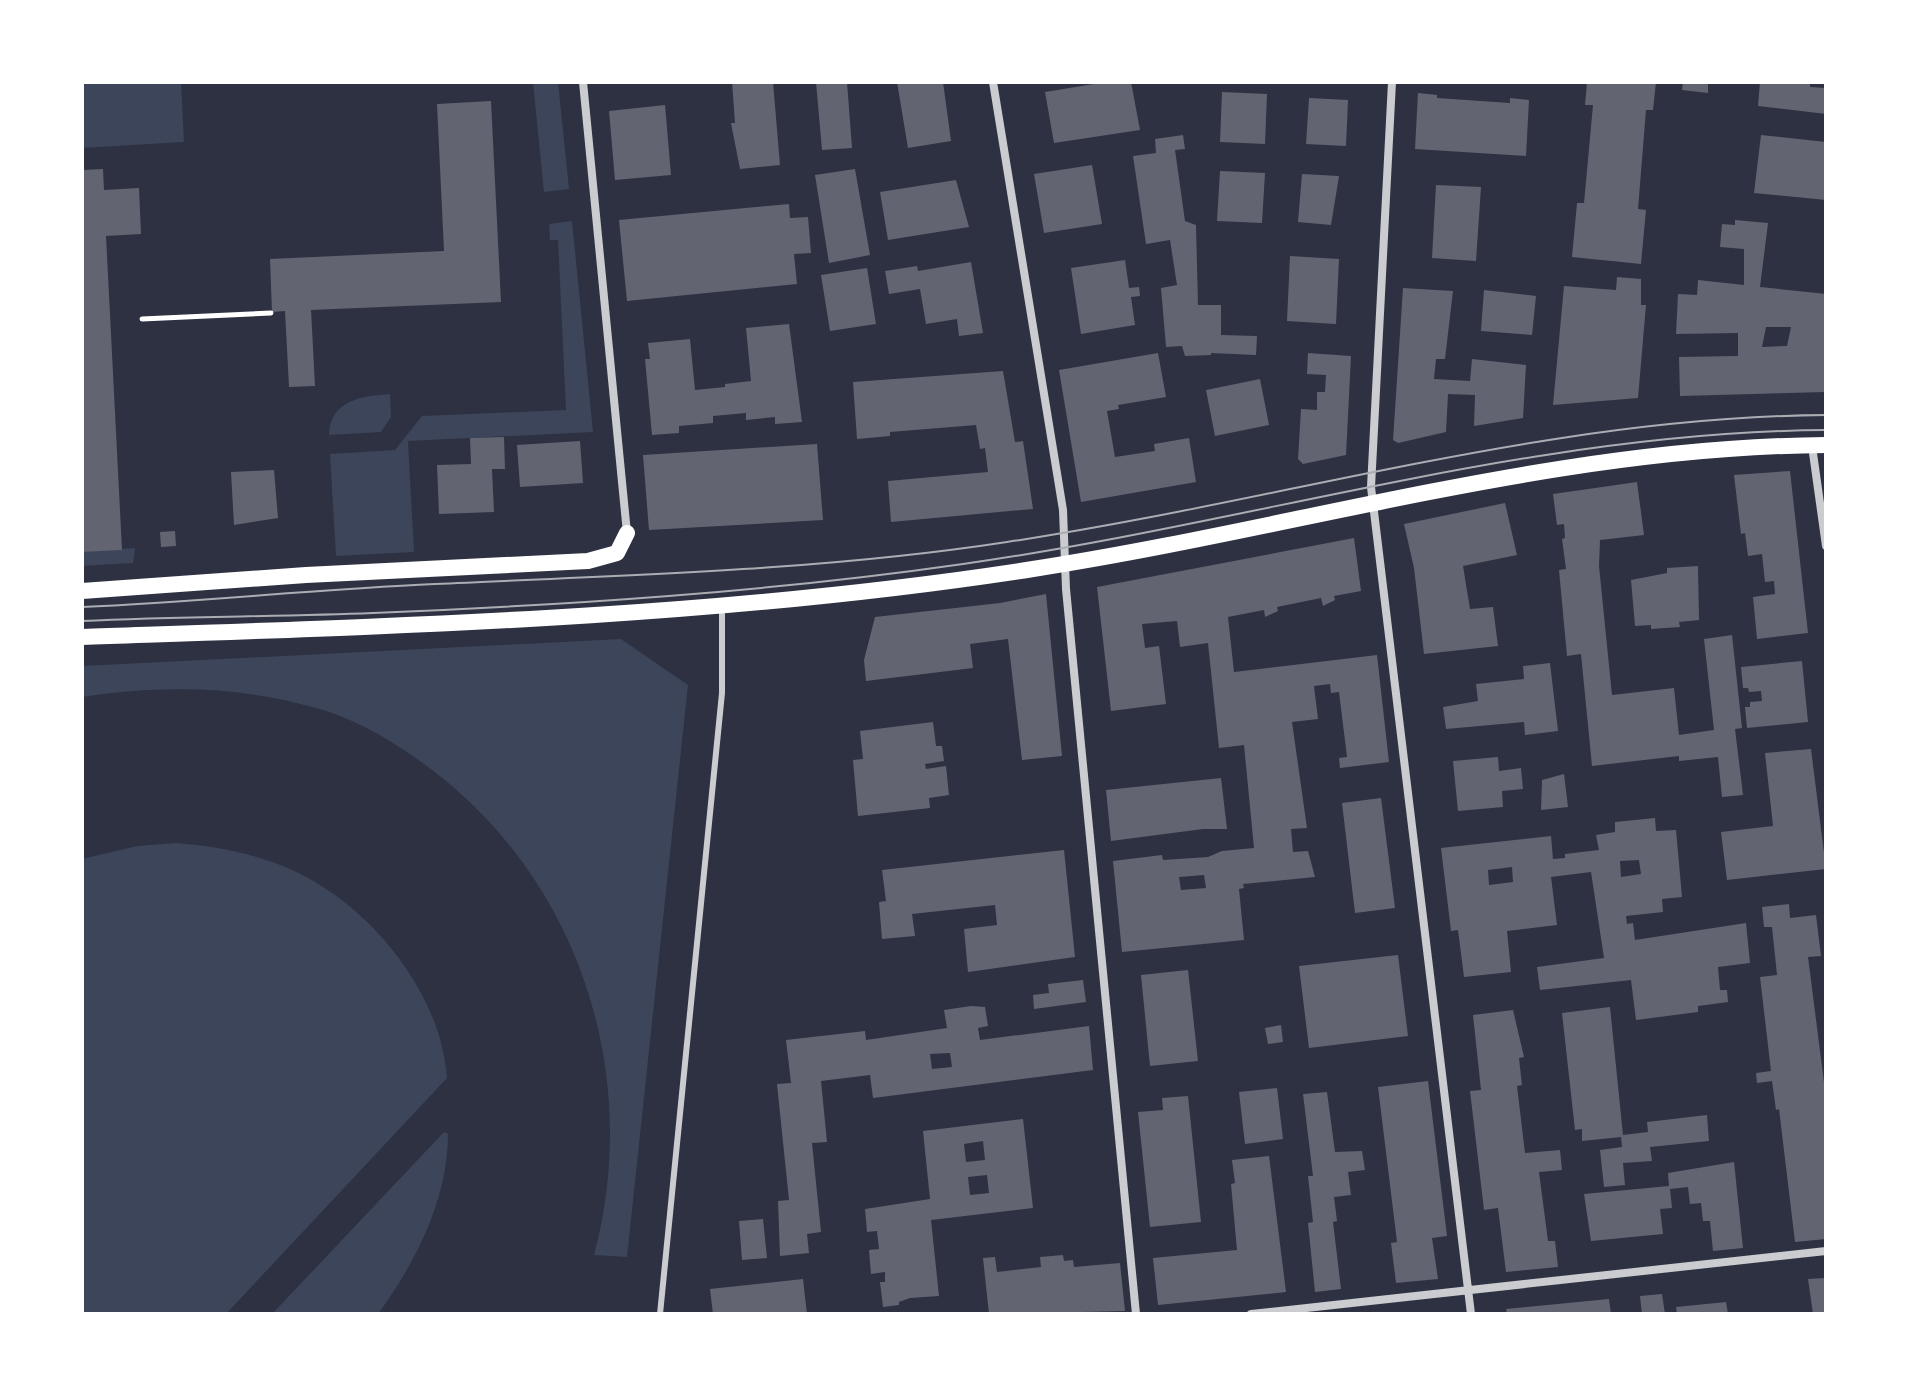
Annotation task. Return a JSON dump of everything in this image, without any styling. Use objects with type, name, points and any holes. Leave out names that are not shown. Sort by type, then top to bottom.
[{"type":"main road","points":[[82,637],[293,632],[722,607],[1065,564],[1619,458],[1819,445]]},
{"type":"main road","points":[[82,591],[315,574],[588,561],[617,553],[627,533]]},
{"type":"street","points":[[583,82],[627,533]]},
{"type":"street","points":[[993,82],[1063,510],[1065,564],[1136,1314]]},
{"type":"street","points":[[1392,82],[1371,461],[1373,503],[1471,1314]]},
{"type":"street","points":[[1819,445],[1826,546]]},
{"type":"street","points":[[1251,1314],[1826,1251]]},
{"type":"lane","points":[[660,1314],[722,693],[722,607]]},
{"type":"path","points":[[142,319],[271,313]]},
{"type":"shaded area","points":[[82,82],[181,82],[184,142],[82,148]]},
{"type":"shaded area","points":[[533,82],[558,82],[569,189],[544,192]]},
{"type":"shaded area","points":[[572,221],[593,432],[408,441],[414,552],[336,556],[330,454],[395,450],[422,416],[566,410],[558,240],[550,240],[549,224]]},
{"type":"shaded area","points":[[390,394],[391,417],[381,432],[329,435],[331,423],[341,407],[369,396]]},
{"type":"shaded area","points":[[135,548],[133,563],[82,566],[82,552]]},
{"type":"shaded area","points":[[621,639],[688,685],[627,1257],[594,1255],[607,1187],[610,1119],[603,1052],[586,987],[561,925],[526,868],[483,816],[432,770],[405,751],[377,733],[316,708],[258,695],[200,690],[170,689],[82,697],[82,666]]},
{"type":"shaded area","points":[[176,843],[234,851],[276,863],[319,884],[347,904],[396,954],[415,983],[431,1013],[442,1045],[447,1078],[226,1314],[82,1314],[82,859],[137,846]]},
{"type":"shaded area","points":[[444,1132],[448,1134],[447,1158],[436,1206],[417,1251],[378,1314],[272,1314]]},
{"type":"building","points":[[732,82],[773,82],[780,165],[740,169],[731,123],[735,123]]},
{"type":"building","points":[[816,82],[847,82],[852,148],[822,150]]},
{"type":"building","points":[[897,82],[943,82],[951,141],[908,148]]},
{"type":"building","points":[[1106,82],[1131,82],[1140,130],[1054,143],[1045,92]]},
{"type":"building","points":[[1587,82],[1656,82],[1653,110],[1646,110],[1638,209],[1646,210],[1641,264],[1572,257],[1577,203],[1584,203],[1593,105],[1585,105]]},
{"type":"building","points":[[1683,82],[1708,82],[1708,93],[1682,90]]},
{"type":"building","points":[[1760,82],[1810,82],[1810,87],[1826,88],[1826,114],[1758,106]]},
{"type":"building","points":[[1222,92],[1267,94],[1265,144],[1220,142]]},
{"type":"building","points":[[1418,93],[1437,95],[1437,98],[1510,103],[1510,98],[1529,100],[1526,156],[1415,149]]},
{"type":"building","points":[[1309,98],[1348,100],[1346,146],[1306,144]]},
{"type":"building","points":[[491,101],[501,302],[311,310],[315,386],[289,387],[285,311],[272,312],[270,259],[444,251],[437,104]]},
{"type":"building","points":[[665,105],[671,175],[615,180],[609,111]]},
{"type":"building","points":[[1183,135],[1185,149],[1175,150],[1185,221],[1196,225],[1198,305],[1221,305],[1221,335],[1257,336],[1256,355],[1211,353],[1185,356],[1182,346],[1166,347],[1161,288],[1177,285],[1170,240],[1146,244],[1133,156],[1156,153],[1155,139]]},
{"type":"building","points":[[1761,135],[1826,142],[1826,200],[1754,193]]},
{"type":"building","points":[[1092,165],[1102,224],[1044,233],[1034,174]]},
{"type":"building","points":[[103,169],[104,190],[139,188],[141,234],[106,236],[122,550],[82,552],[82,170]]},
{"type":"building","points":[[855,169],[870,255],[829,263],[815,175]]},
{"type":"building","points":[[1220,171],[1265,173],[1262,223],[1217,221]]},
{"type":"building","points":[[1302,174],[1339,176],[1331,225],[1298,222]]},
{"type":"building","points":[[956,180],[969,227],[888,240],[880,192]]},
{"type":"building","points":[[1436,185],[1481,187],[1476,261],[1432,258]]},
{"type":"building","points":[[789,204],[790,218],[808,217],[811,253],[794,254],[797,284],[627,301],[619,220]]},
{"type":"building","points":[[1735,220],[1768,223],[1760,287],[1826,294],[1826,392],[1680,396],[1679,357],[1738,356],[1738,333],[1676,334],[1678,294],[1697,295],[1698,280],[1744,285],[1744,249],[1720,247],[1722,224],[1735,225]],"holes":[[[1766,327],[1791,327],[1787,346],[1762,347]]]},
{"type":"building","points":[[1290,256],[1339,259],[1336,324],[1287,321]]},
{"type":"building","points":[[1125,260],[1129,288],[1139,287],[1140,296],[1131,297],[1135,325],[1081,334],[1071,268]]},
{"type":"building","points":[[971,262],[983,333],[959,336],[957,319],[926,324],[920,289],[889,294],[885,271],[917,266],[918,271]]},
{"type":"building","points":[[867,268],[876,324],[830,331],[821,275]]},
{"type":"building","points":[[1617,277],[1641,279],[1641,305],[1646,305],[1638,398],[1553,405],[1564,286],[1616,290]]},
{"type":"building","points":[[1403,288],[1453,291],[1445,359],[1436,359],[1434,379],[1470,381],[1472,359],[1526,365],[1523,418],[1474,426],[1475,395],[1448,394],[1446,432],[1398,443],[1393,440]]},
{"type":"building","points":[[1484,290],[1536,296],[1532,335],[1481,331]]},
{"type":"building","points":[[789,324],[802,422],[775,424],[775,417],[746,420],[746,413],[713,416],[713,423],[679,426],[679,433],[652,435],[645,359],[650,359],[648,343],[690,339],[695,390],[725,387],[725,384],[751,381],[746,328]]},
{"type":"building","points":[[1158,353],[1166,397],[1118,405],[1119,409],[1107,411],[1115,457],[1155,451],[1154,444],[1189,438],[1196,482],[1081,502],[1059,370]]},
{"type":"building","points":[[1308,353],[1351,356],[1346,455],[1303,464],[1298,459],[1301,409],[1317,410],[1317,392],[1325,392],[1326,375],[1307,374]]},
{"type":"building","points":[[1003,371],[1015,442],[1023,441],[1033,509],[891,522],[888,481],[988,472],[985,448],[980,449],[976,425],[890,432],[890,436],[857,439],[853,382]]},
{"type":"building","points":[[1260,379],[1269,425],[1215,436],[1206,390]]},
{"type":"building","points":[[504,437],[505,469],[492,469],[494,512],[439,514],[437,465],[471,464],[470,438]]},
{"type":"building","points":[[580,441],[583,483],[520,487],[517,445]]},
{"type":"building","points":[[817,444],[823,520],[649,530],[643,455]]},
{"type":"building","points":[[274,470],[278,518],[234,525],[231,472]]},
{"type":"building","points":[[1790,471],[1808,633],[1757,639],[1753,597],[1775,594],[1774,581],[1765,582],[1762,554],[1748,556],[1745,533],[1741,534],[1734,475]]},
{"type":"building","points":[[1637,482],[1644,535],[1600,540],[1599,566],[1612,695],[1674,688],[1679,735],[1714,730],[1704,639],[1732,635],[1742,728],[1735,729],[1743,795],[1722,797],[1718,757],[1679,761],[1679,756],[1592,766],[1581,654],[1567,656],[1559,570],[1566,569],[1562,539],[1565,538],[1564,524],[1557,525],[1553,494]]},
{"type":"building","points":[[1505,503],[1517,555],[1463,566],[1470,609],[1493,607],[1498,646],[1424,654],[1414,568],[1404,524]]},
{"type":"building","points":[[175,531],[176,546],[161,547],[160,532]]},
{"type":"building","points":[[1354,538],[1361,591],[1334,596],[1335,600],[1323,606],[1321,598],[1277,607],[1278,611],[1265,617],[1264,610],[1228,617],[1234,672],[1377,655],[1389,762],[1340,768],[1339,758],[1347,757],[1339,692],[1331,693],[1330,684],[1314,686],[1318,719],[1292,722],[1307,828],[1291,829],[1293,852],[1308,851],[1315,877],[1243,884],[1244,888],[1239,889],[1244,940],[1122,952],[1113,861],[1162,855],[1163,860],[1208,857],[1222,851],[1254,848],[1244,745],[1219,748],[1208,643],[1180,647],[1177,621],[1142,624],[1145,648],[1159,646],[1166,704],[1111,711],[1097,587]],"holes":[[[1204,875],[1206,888],[1181,890],[1179,877]]]},
{"type":"building","points":[[1698,566],[1699,620],[1679,622],[1680,627],[1651,629],[1651,625],[1635,626],[1631,580],[1667,573],[1667,568]]},
{"type":"building","points":[[1046,594],[1062,756],[1022,760],[1008,639],[970,644],[973,668],[866,681],[864,660],[875,617],[1000,603]]},
{"type":"building","points":[[1802,661],[1808,722],[1747,728],[1745,707],[1750,707],[1750,702],[1762,701],[1761,691],[1749,692],[1748,688],[1743,688],[1741,667]]},
{"type":"building","points":[[1550,663],[1558,731],[1525,735],[1524,722],[1446,729],[1443,707],[1478,701],[1476,684],[1524,679],[1523,666]]},
{"type":"building","points":[[933,722],[936,746],[942,746],[944,761],[925,764],[926,769],[946,766],[949,795],[929,798],[930,808],[858,816],[853,760],[863,759],[860,731]]},
{"type":"building","points":[[1811,749],[1826,869],[1727,880],[1721,832],[1773,826],[1765,753]]},
{"type":"building","points":[[1498,757],[1499,771],[1521,768],[1523,789],[1502,791],[1503,807],[1458,811],[1453,761]]},
{"type":"building","points":[[1564,774],[1568,807],[1541,810],[1542,780]]},
{"type":"building","points":[[1221,778],[1227,829],[1203,829],[1111,841],[1106,790]]},
{"type":"building","points":[[1381,798],[1395,908],[1355,913],[1342,803]]},
{"type":"building","points":[[1655,818],[1656,831],[1676,830],[1682,897],[1662,899],[1663,912],[1626,916],[1627,924],[1633,923],[1635,940],[1746,923],[1750,963],[1718,967],[1720,990],[1727,990],[1728,1002],[1698,1006],[1698,1012],[1636,1020],[1631,980],[1540,990],[1537,967],[1604,958],[1591,872],[1551,877],[1557,925],[1507,931],[1511,972],[1464,977],[1458,930],[1451,931],[1441,848],[1551,836],[1553,859],[1565,858],[1565,854],[1599,850],[1596,835],[1615,832],[1615,822]],"holes":[[[1639,860],[1641,874],[1621,877],[1620,861]],[[1512,867],[1513,882],[1489,885],[1488,870]]]},
{"type":"building","points":[[1064,850],[1075,957],[968,972],[964,929],[997,925],[995,905],[912,914],[915,936],[882,939],[879,902],[886,901],[882,870]]},
{"type":"building","points":[[1789,904],[1790,918],[1816,915],[1821,956],[1808,957],[1826,1098],[1826,1239],[1795,1242],[1779,1109],[1776,1110],[1772,1081],[1757,1083],[1756,1073],[1771,1071],[1760,977],[1777,975],[1772,927],[1764,927],[1762,907]]},
{"type":"building","points":[[1398,955],[1408,1036],[1309,1048],[1299,966]]},
{"type":"building","points":[[1188,970],[1198,1061],[1150,1066],[1141,975]]},
{"type":"building","points":[[1083,980],[1086,1002],[1034,1009],[1033,995],[1049,993],[1048,984]]},
{"type":"building","points":[[985,1007],[988,1026],[978,1028],[980,1040],[1089,1026],[1093,1070],[873,1098],[870,1075],[821,1081],[827,1142],[812,1143],[821,1232],[807,1234],[809,1253],[780,1256],[778,1201],[789,1200],[777,1084],[791,1083],[786,1040],[865,1031],[866,1040],[947,1028],[944,1010]],"holes":[[[950,1053],[952,1067],[932,1069],[930,1054]]]},
{"type":"building","points":[[1610,1007],[1623,1135],[1648,1132],[1647,1122],[1707,1115],[1709,1141],[1650,1147],[1652,1161],[1623,1163],[1625,1185],[1604,1187],[1600,1150],[1622,1147],[1621,1137],[1582,1141],[1582,1129],[1575,1130],[1562,1013]]},
{"type":"building","points":[[1513,1010],[1524,1057],[1519,1058],[1522,1085],[1517,1086],[1525,1153],[1560,1150],[1562,1170],[1539,1172],[1548,1241],[1555,1241],[1558,1267],[1506,1272],[1498,1208],[1484,1210],[1470,1091],[1481,1090],[1473,1015]]},
{"type":"building","points":[[1281,1025],[1283,1042],[1268,1044],[1265,1028]]},
{"type":"building","points":[[1428,1081],[1447,1236],[1432,1238],[1438,1279],[1396,1283],[1391,1243],[1397,1242],[1378,1087]]},
{"type":"building","points":[[1277,1088],[1283,1139],[1245,1144],[1239,1092]]},
{"type":"building","points":[[1327,1092],[1335,1152],[1362,1151],[1365,1170],[1348,1172],[1351,1195],[1334,1197],[1337,1221],[1333,1222],[1341,1289],[1315,1292],[1308,1223],[1313,1222],[1308,1176],[1313,1176],[1303,1094]]},
{"type":"building","points":[[1188,1096],[1201,1222],[1150,1227],[1138,1112],[1163,1110],[1162,1098]]},
{"type":"building","points":[[1023,1119],[1033,1208],[931,1220],[939,1296],[910,1298],[899,1302],[899,1305],[883,1307],[880,1282],[885,1282],[885,1272],[871,1274],[869,1250],[879,1249],[877,1231],[867,1232],[865,1209],[930,1199],[923,1131]],"holes":[[[983,1141],[985,1160],[966,1162],[964,1144]],[[987,1175],[989,1193],[970,1195],[968,1177]]]},
{"type":"building","points":[[1269,1156],[1286,1292],[1158,1305],[1153,1258],[1237,1250],[1232,1160]]},
{"type":"building","points":[[1734,1162],[1743,1248],[1713,1251],[1710,1221],[1703,1221],[1701,1203],[1690,1204],[1688,1187],[1670,1189],[1672,1208],[1660,1209],[1663,1234],[1591,1241],[1584,1194],[1669,1186],[1668,1173]]},
{"type":"building","points":[[763,1219],[767,1258],[742,1260],[739,1221]]},
{"type":"building","points":[[1063,1255],[1064,1261],[1073,1260],[1074,1267],[1120,1263],[1125,1311],[989,1314],[983,1258],[995,1257],[997,1272],[1041,1267],[1040,1257]]},
{"type":"building","points":[[1826,1278],[1826,1314],[1813,1314],[1808,1279]]},
{"type":"building","points":[[803,1279],[807,1314],[713,1314],[710,1289]]},
{"type":"building","points":[[1662,1294],[1665,1314],[1642,1314],[1640,1296]]},
{"type":"building","points":[[1609,1299],[1611,1314],[1507,1314],[1506,1309]]},
{"type":"building","points":[[1726,1302],[1728,1314],[1677,1314],[1676,1307]]},
{"type":"tram line","points":[[82,607],[391,586],[865,560],[1109,525],[1517,445],[1722,419],[1826,415]]},
{"type":"tram line","points":[[82,621],[521,606],[669,596],[890,574],[1071,547],[1500,462],[1608,446],[1716,435],[1826,430]]}]
